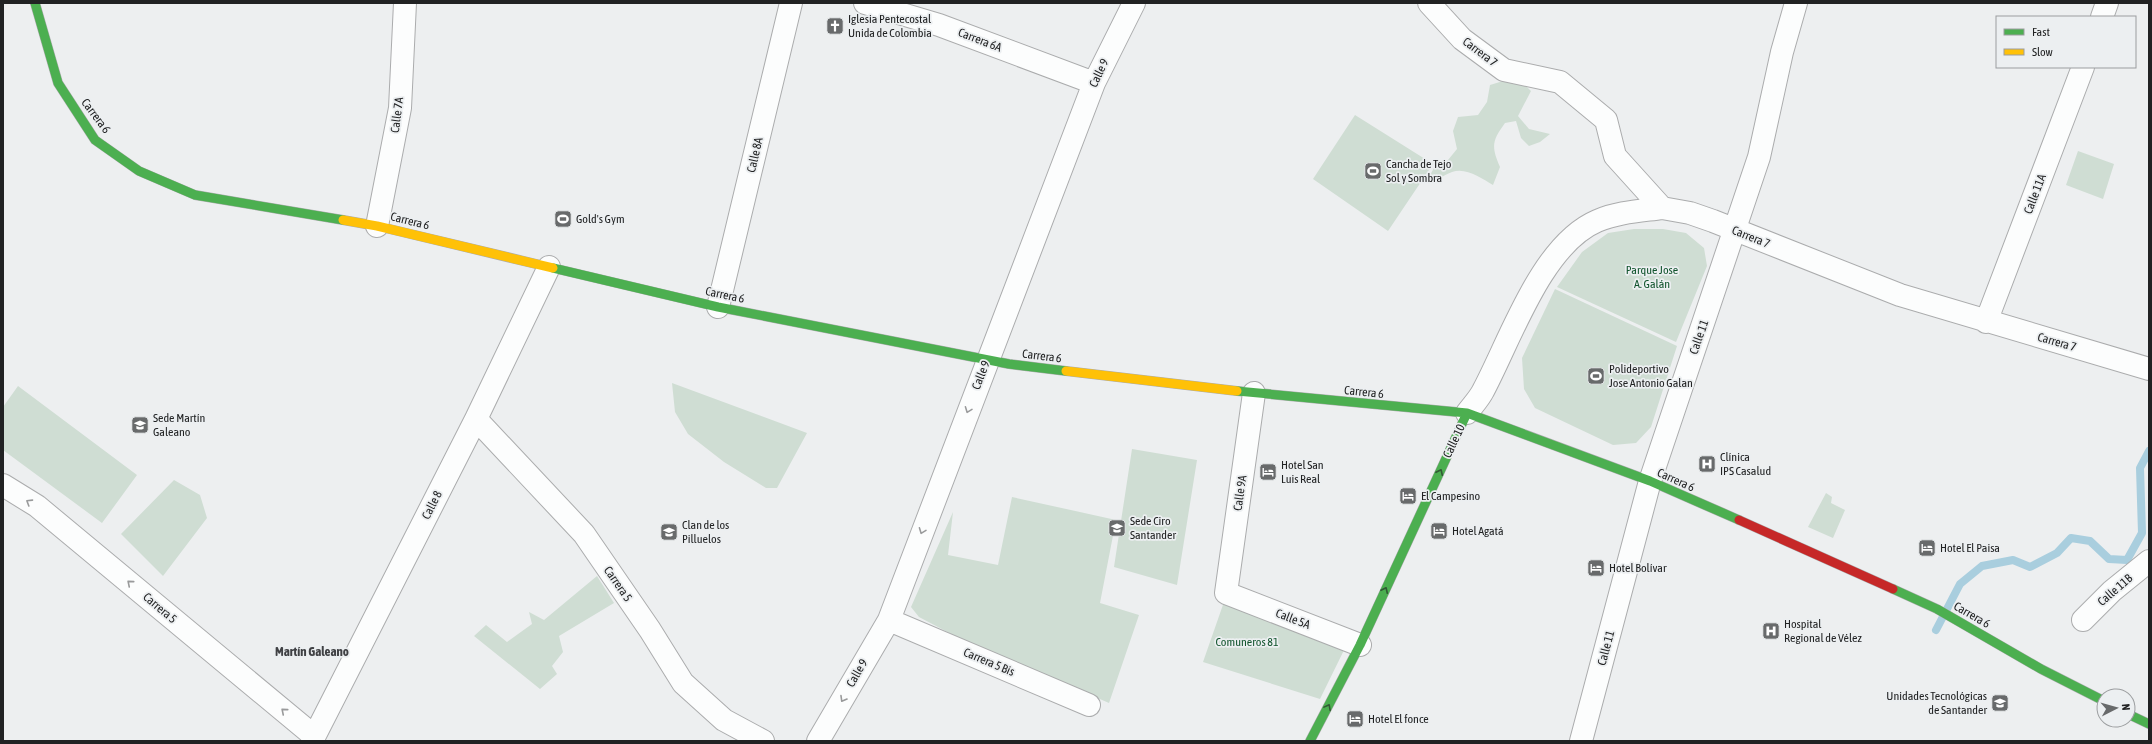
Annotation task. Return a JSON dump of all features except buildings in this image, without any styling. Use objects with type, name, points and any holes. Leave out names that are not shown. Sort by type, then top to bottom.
[{"type":"main road","name":"Carrera 6","points":[[35,3],[58,83],[95,140],[139,170],[162,182],[196,195],[377,226],[549,268],[718,306],[987,360],[1254,394],[1467,413],[1650,481],[1936,609],[2041,668],[2096,697]]},
{"type":"main road","name":"Calle 10","points":[[1310,741],[1360,645],[1467,413]]},
{"type":"main road","points":[[2136,718],[2149,724]]},
{"type":"street","name":"Calle 7A","points":[[377,226],[400,108],[405,3]]},
{"type":"street","name":"Calle 8A","points":[[718,306],[791,3]]},
{"type":"street","name":"Carrera 6A","points":[[865,3],[939,25],[1094,83]]},
{"type":"street","name":"Calle 9","points":[[818,741],[889,620],[1094,83],[1134,3]]},
{"type":"street","name":"Carrera 7","points":[[1429,3],[1462,39],[1504,70],[1560,82],[1606,120],[1615,156],[1662,208],[1690,213],[1900,296],[2149,369]]},
{"type":"street","name":"Calle 11","points":[[1581,741],[1650,481],[1759,157],[1782,52],[1796,3]]},
{"type":"street","points":[[2102,16],[2107,3]]},
{"type":"street","name":"Calle 11A","points":[[1986,322],[2083,68]]},
{"type":"street","name":"Calle 10","points":[[1467,413],[1482,393],[1535,286],[1552,260],[1572,237],[1595,222],[1618,213],[1662,208]]},
{"type":"street","name":"Calle 8","points":[[313,738],[476,419],[549,268]]},
{"type":"street","name":"Calle 9A","points":[[1226,593],[1254,394]]},
{"type":"street","name":"Carrera 5","points":[[476,419],[584,534],[650,630],[683,683],[724,720],[763,741]]},
{"type":"street","name":"Carrera 5","points":[[3,485],[37,506],[313,738]]},
{"type":"street","name":"Calle 11B","points":[[2083,620],[2112,591],[2149,561]]},
{"type":"street","name":"Calle 5A","points":[[1226,593],[1360,645]]},
{"type":"street","name":"Carrera 5 Bis","points":[[889,620],[1089,705]]},
{"type":"green space","points":[[1503,81],[1522,82],[1531,91],[1518,116],[1529,129],[1550,134],[1540,142],[1529,146],[1521,138],[1516,121],[1505,123],[1497,135],[1494,144],[1495,154],[1500,167],[1493,185],[1478,176],[1463,171],[1452,172],[1426,182],[1438,161],[1448,160],[1457,149],[1453,131],[1458,117],[1478,115],[1487,102],[1490,85]]},
{"type":"green space","name":"Cancha de Tejo Sol y Sombra","points":[[1355,115],[1433,164],[1388,231],[1313,179]]},
{"type":"green space","points":[[2078,151],[2114,164],[2103,199],[2066,185]]},
{"type":"green space","name":"Parque Jose A. Galán","points":[[1634,229],[1663,229],[1686,233],[1704,248],[1707,266],[1676,342],[1557,287],[1582,252],[1608,233]]},
{"type":"green space","name":"Polideportivo Jose Antonio Galan","points":[[1555,289],[1677,346],[1651,427],[1636,443],[1613,445],[1535,408],[1524,389],[1522,358]]},
{"type":"green space","points":[[672,383],[807,433],[777,488],[766,488],[724,462],[688,434],[675,412]]},
{"type":"green space","points":[[18,386],[137,475],[102,523],[3,450],[3,407]]},
{"type":"green space","points":[[1132,449],[1197,460],[1177,585],[1114,567]]},
{"type":"green space","points":[[174,480],[200,495],[207,518],[163,576],[121,534]]},
{"type":"green space","points":[[1826,493],[1832,497],[1831,503],[1845,510],[1833,538],[1808,527]]},
{"type":"green space","points":[[1012,497],[1116,520],[1100,603],[1139,615],[1109,703],[955,636],[919,617],[911,607],[953,512],[948,555],[998,565]]},
{"type":"green space","points":[[597,576],[614,603],[559,636],[563,652],[552,666],[557,674],[540,689],[474,636],[486,625],[507,642],[532,624],[529,612],[544,620]]},
{"type":"green space","name":"Comuneros 81","points":[[1225,599],[1347,644],[1320,699],[1203,662]]},
{"type":"waterway","points":[[1936,630],[1960,584],[1982,566],[2013,560],[2030,567],[2057,553],[2071,538],[2090,541],[2109,559],[2127,560],[2142,533],[2140,468],[2149,451]]},
{"type":"traffic: fast","points":[[35,3],[58,83],[95,140],[139,171],[195,195],[343,220]]},
{"type":"traffic: fast","points":[[553,268],[718,307],[1009,364],[1066,371]]},
{"type":"traffic: fast","points":[[1237,391],[1467,413],[1650,481],[1739,520]]},
{"type":"traffic: fast","points":[[1310,741],[1360,645],[1467,413]]},
{"type":"traffic: fast","points":[[1893,589],[1937,609],[2041,669],[2096,697]]},
{"type":"traffic: fast","points":[[2136,718],[2149,724]]},
{"type":"traffic: slow","points":[[343,220],[377,226],[553,268]]},
{"type":"traffic: slow","points":[[1066,371],[1237,391]]},
{"type":"traffic: jam","points":[[1739,520],[1893,589]]},
{"type":"place","name":"Iglesia Pentecostal Unida de Colombia","points":[[835,26]]},
{"type":"place","name":"Cancha de Tejo Sol y Sombra","points":[[1373,171]]},
{"type":"place","name":"Gold's Gym","points":[[563,219]]},
{"type":"place","name":"Polideportivo Jose Antonio Galan","points":[[1596,376]]},
{"type":"place","name":"Sede Martín Galeano","points":[[140,425]]},
{"type":"place","name":"Clínica IPS Casalud","points":[[1707,464]]},
{"type":"place","name":"Hotel San Luis Real","points":[[1268,472]]},
{"type":"place","name":"El Campesino","points":[[1408,496]]},
{"type":"place","name":"Sede Ciro Santander","points":[[1117,528]]},
{"type":"place","name":"Hotel Agatá","points":[[1439,531]]},
{"type":"place","name":"Clan de los Pilluelos","points":[[669,532]]},
{"type":"place","name":"Hotel El Paisa","points":[[1927,548]]},
{"type":"place","name":"Hotel Bolívar","points":[[1596,568]]},
{"type":"place","name":"Hospital Regional de Vélez","points":[[1771,631]]},
{"type":"place","name":"Unidades Tecnológicas de Santander","points":[[2000,703]]},
{"type":"place","name":"Hotel El fonce","points":[[1355,719]]},
{"type":"district","name":"Martín Galeano","points":[[312,651]]}]
